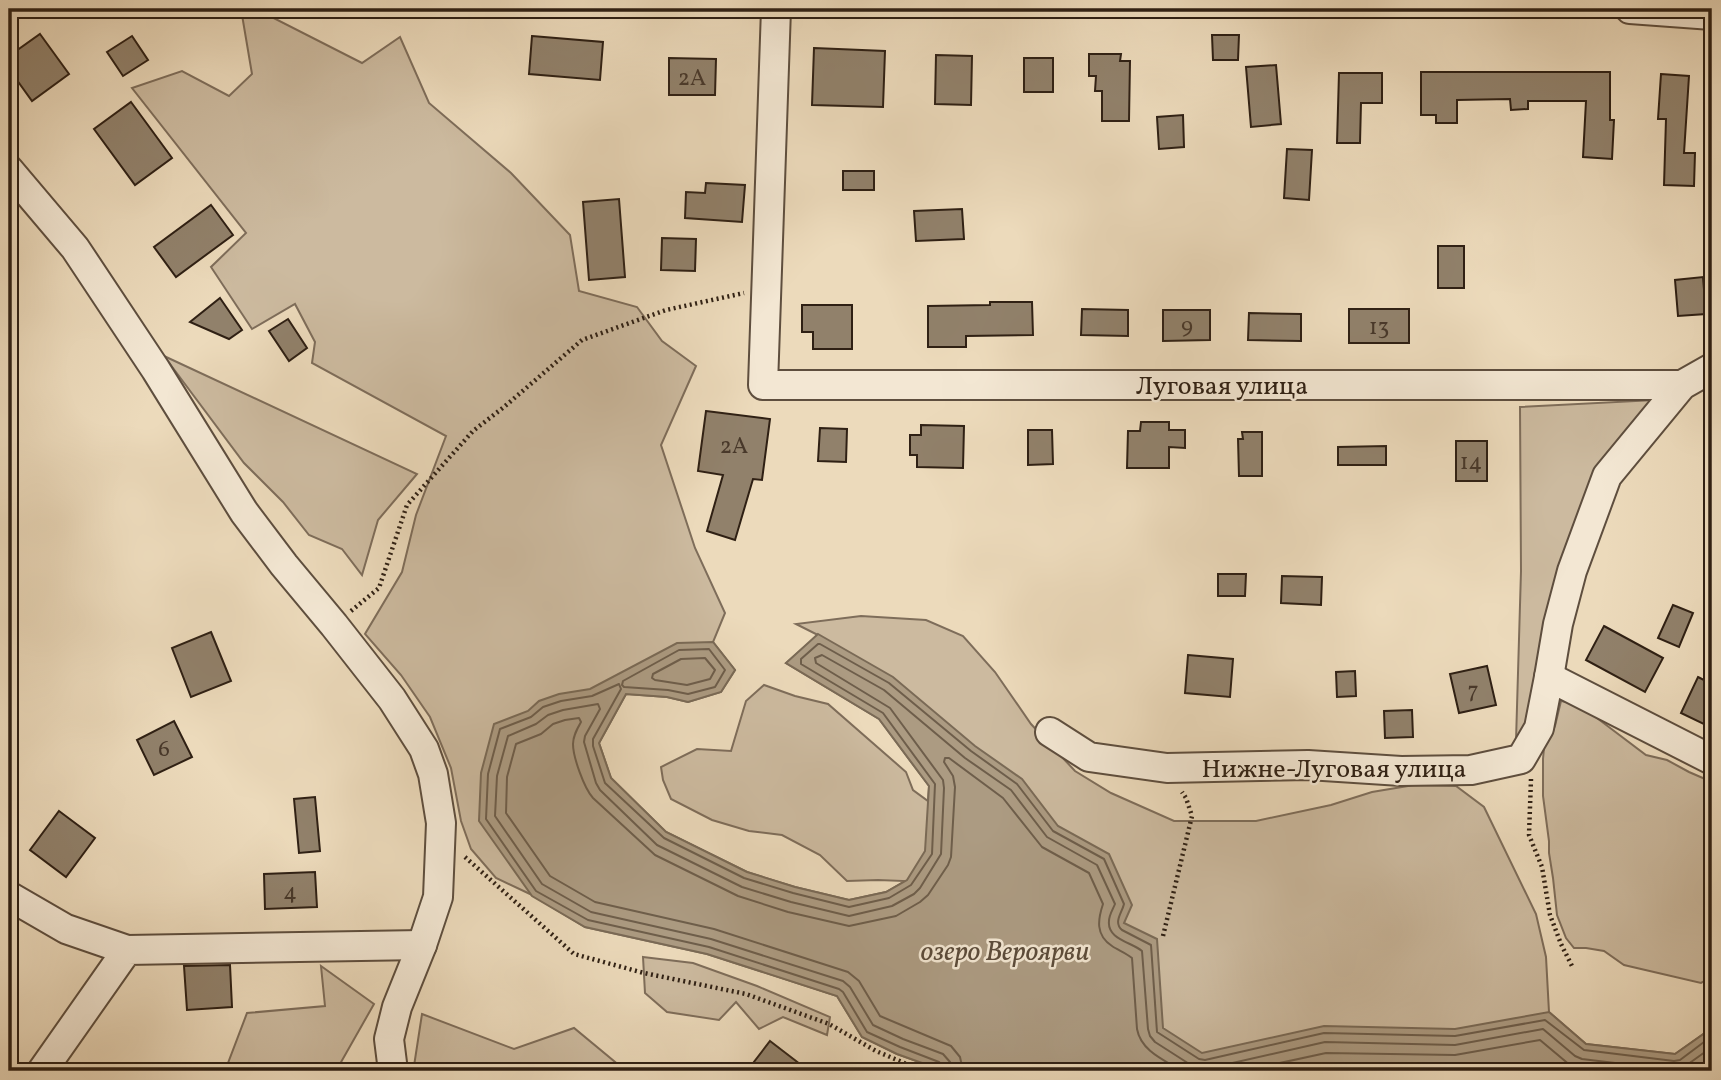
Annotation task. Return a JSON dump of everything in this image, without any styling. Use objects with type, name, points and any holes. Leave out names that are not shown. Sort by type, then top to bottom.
[{"type":"street","points":[[766,288],[776,9]]},
{"type":"street","points":[[1630,9],[1712,15]]},
{"type":"street","points":[[9,170],[75,248],[244,512],[409,723],[424,749],[433,774],[441,823],[438,897],[397,1007],[389,1039],[393,1071]]},
{"type":"street","name":"Луговая улица","points":[[766,288],[763,385],[1682,385]]},
{"type":"street","points":[[1682,385],[1712,368]]},
{"type":"street","name":"Нижне-Луговая улица","points":[[1050,732],[1089,757],[1167,768],[1308,765],[1401,771],[1471,770],[1521,759],[1539,728],[1558,624],[1572,572],[1607,476],[1682,385]]},
{"type":"street","points":[[1549,677],[1712,760]]},
{"type":"street","points":[[9,896],[66,929],[127,950],[422,945]]},
{"type":"street","points":[[42,1071],[127,950]]},
{"type":"path","points":[[334,625],[379,588],[407,505],[473,431],[582,340],[666,310],[766,288]]},
{"type":"path","points":[[1531,775],[1530,835],[1542,867],[1550,915],[1572,966]]},
{"type":"path","points":[[1163,936],[1192,816]]},
{"type":"path","points":[[460,852],[574,954],[644,973],[746,995],[829,1024],[876,1051],[923,1071]]},
{"type":"shaded area","points":[[241,9],[256,9],[362,63],[400,37],[429,103],[511,173],[570,235],[579,291],[637,307],[662,341],[696,366],[661,445],[695,548],[725,613],[713,642],[735,670],[721,692],[688,702],[667,697],[626,694],[599,743],[611,778],[666,832],[747,872],[849,900],[886,892],[905,881],[847,881],[820,855],[782,835],[749,831],[712,820],[671,799],[661,767],[697,749],[731,751],[746,701],[764,685],[828,704],[906,772],[913,790],[928,801],[929,786],[879,719],[786,663],[818,635],[796,624],[861,616],[926,620],[963,636],[995,672],[1031,724],[1075,771],[1111,793],[1174,821],[1256,821],[1331,805],[1372,792],[1414,785],[1456,786],[1484,807],[1536,914],[1546,957],[1549,1012],[1586,1044],[1675,1054],[1712,1028],[1712,1071],[952,1071],[897,1054],[862,1037],[837,996],[707,954],[585,927],[530,894],[496,878],[471,849],[461,821],[451,768],[430,717],[401,675],[365,634],[402,572],[416,515],[446,436],[312,363],[315,342],[295,304],[252,329],[211,267],[246,233],[132,88],[182,71],[229,96],[252,74]]},
{"type":"shaded area","points":[[164,356],[417,474],[378,520],[362,575],[342,549],[309,535],[283,502],[244,463]]},
{"type":"shaded area","points":[[1655,400],[1597,473],[1530,726],[1516,741],[1521,571],[1520,407]]},
{"type":"shaded area","points":[[1561,701],[1589,712],[1646,755],[1667,760],[1712,782],[1712,977],[1701,983],[1624,965],[1604,951],[1574,948],[1566,938],[1557,915],[1543,796],[1544,748],[1555,726]]},
{"type":"shaded area","points":[[643,957],[693,963],[757,986],[830,1017],[827,1035],[783,1017],[759,1029],[736,1002],[719,1020],[667,1012],[645,993]]},
{"type":"shaded area","points":[[321,966],[374,1004],[336,1071],[225,1071],[247,1013],[325,1006]]},
{"type":"shaded area","points":[[422,1014],[514,1049],[574,1028],[626,1071],[415,1071]]},
{"type":"water","name":"озеро Вероярви","points":[[818,634],[893,677],[975,746],[1022,779],[1058,826],[1109,854],[1132,905],[1124,923],[1157,939],[1163,1028],[1202,1053],[1324,1026],[1455,1029],[1549,1012],[1586,1044],[1675,1054],[1712,1028],[1712,1071],[952,1071],[897,1054],[862,1037],[837,996],[707,954],[585,927],[532,896],[479,821],[481,773],[494,724],[528,711],[539,701],[559,694],[590,689],[677,643],[713,642],[735,670],[721,692],[688,702],[667,697],[626,694],[599,743],[611,778],[666,832],[747,872],[849,900],[886,892],[907,880],[925,851],[929,786],[879,719],[786,663]]},
{"type":"building","points":[[40,34],[69,74],[32,101],[9,69],[9,56]]},
{"type":"building","points":[[1212,35],[1239,35],[1238,60],[1213,60]]},
{"type":"building","points":[[132,36],[148,60],[123,76],[107,52]]},
{"type":"building","points":[[532,36],[603,42],[600,80],[529,74]]},
{"type":"building","points":[[814,48],[885,51],[883,107],[812,105]]},
{"type":"building","points":[[1089,54],[1121,54],[1120,61],[1130,61],[1129,121],[1102,121],[1102,91],[1095,91],[1096,76],[1089,76]]},
{"type":"building","points":[[936,55],[972,56],[971,105],[935,104]]},
{"type":"building","points":[[669,58],[716,59],[715,95],[669,95]]},
{"type":"building","points":[[1024,58],[1053,58],[1053,92],[1024,92]]},
{"type":"building","points":[[1276,65],[1281,124],[1251,127],[1246,67]]},
{"type":"building","points":[[1421,72],[1610,72],[1610,120],[1614,120],[1612,159],[1583,157],[1586,101],[1528,101],[1528,109],[1511,110],[1510,99],[1457,100],[1457,123],[1436,123],[1436,115],[1421,115]]},
{"type":"building","points":[[1339,73],[1382,73],[1382,103],[1361,103],[1360,143],[1337,143]]},
{"type":"building","points":[[1661,74],[1689,76],[1684,153],[1695,153],[1694,186],[1664,185],[1666,119],[1658,119]]},
{"type":"building","points":[[131,102],[172,158],[135,185],[94,129]]},
{"type":"building","points":[[1183,115],[1184,147],[1159,149],[1157,117]]},
{"type":"building","points":[[1287,149],[1312,150],[1309,200],[1284,198]]},
{"type":"building","points":[[843,171],[874,171],[874,190],[843,190]]},
{"type":"building","points":[[706,183],[745,185],[742,222],[685,218],[686,192],[705,193]]},
{"type":"building","points":[[619,199],[625,277],[589,280],[583,202]]},
{"type":"building","points":[[211,205],[233,235],[176,277],[154,247]]},
{"type":"building","points":[[962,209],[964,239],[916,241],[914,211]]},
{"type":"building","points":[[662,238],[696,239],[695,271],[661,270]]},
{"type":"building","points":[[1438,246],[1464,246],[1464,288],[1438,288]]},
{"type":"building","points":[[1703,277],[1706,314],[1678,316],[1675,280]]},
{"type":"building","points":[[220,298],[242,330],[229,339],[190,322]]},
{"type":"building","points":[[990,302],[1032,302],[1033,335],[966,336],[966,347],[928,347],[928,306],[990,305]]},
{"type":"building","points":[[802,305],[852,305],[852,349],[813,349],[813,332],[802,332]]},
{"type":"building","points":[[1082,309],[1128,310],[1128,336],[1081,335]]},
{"type":"building","points":[[1349,309],[1409,309],[1409,343],[1349,343]]},
{"type":"building","points":[[1163,310],[1210,310],[1210,340],[1163,341]]},
{"type":"building","points":[[1249,313],[1301,314],[1301,341],[1248,340]]},
{"type":"building","points":[[288,319],[307,348],[289,361],[269,331]]},
{"type":"building","points":[[706,411],[770,419],[762,480],[753,479],[735,540],[707,531],[723,475],[698,471]]},
{"type":"building","points":[[1141,422],[1169,422],[1169,430],[1185,430],[1185,448],[1169,447],[1169,468],[1127,468],[1128,431],[1140,431]]},
{"type":"building","points":[[921,425],[964,426],[963,468],[917,467],[917,455],[910,455],[910,435],[921,435]]},
{"type":"building","points":[[820,428],[847,429],[846,462],[818,461]]},
{"type":"building","points":[[1028,430],[1052,430],[1053,464],[1028,465]]},
{"type":"building","points":[[1242,432],[1262,432],[1262,476],[1239,476],[1238,439],[1243,439]]},
{"type":"building","points":[[1456,441],[1487,441],[1487,481],[1456,481]]},
{"type":"building","points":[[1386,446],[1386,465],[1338,465],[1338,447]]},
{"type":"building","points":[[1218,574],[1246,574],[1245,596],[1218,596]]},
{"type":"building","points":[[1282,576],[1322,577],[1321,605],[1281,603]]},
{"type":"building","points":[[1673,605],[1693,613],[1679,647],[1658,638]]},
{"type":"building","points":[[1604,626],[1663,658],[1645,692],[1586,660]]},
{"type":"building","points":[[211,632],[231,681],[191,697],[172,648]]},
{"type":"building","points":[[1188,655],[1233,659],[1230,697],[1185,693]]},
{"type":"building","points":[[1487,666],[1496,705],[1459,713],[1450,674]]},
{"type":"building","points":[[1355,671],[1356,696],[1337,697],[1336,672]]},
{"type":"building","points":[[1698,677],[1712,684],[1712,728],[1681,713]]},
{"type":"building","points":[[1412,710],[1413,737],[1385,738],[1384,711]]},
{"type":"building","points":[[174,721],[192,757],[154,775],[137,740]]},
{"type":"building","points":[[315,797],[320,851],[299,853],[294,799]]},
{"type":"building","points":[[59,811],[95,838],[66,877],[30,850]]},
{"type":"building","points":[[315,872],[317,907],[265,909],[264,874]]},
{"type":"building","points":[[230,965],[232,1007],[187,1010],[184,966]]},
{"type":"building","points":[[770,1041],[809,1071],[747,1071]]}]
